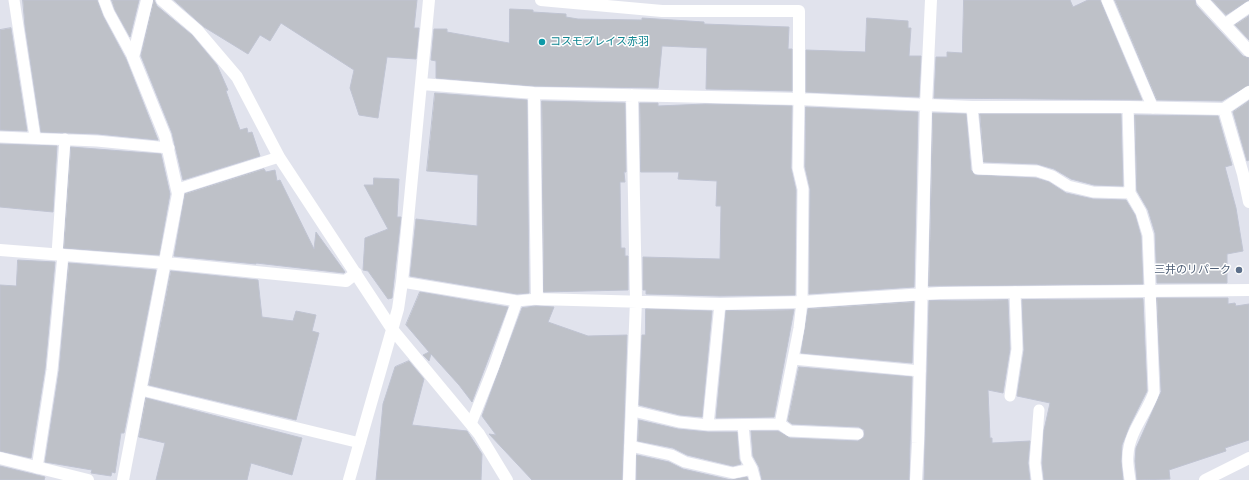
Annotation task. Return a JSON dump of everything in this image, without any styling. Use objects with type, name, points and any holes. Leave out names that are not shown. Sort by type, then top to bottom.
[{"type":"street","points":[[123,480],[166,263],[178,194],[168,148],[133,57],[147,0]]},
{"type":"street","points":[[162,0],[197,30],[237,77],[279,157],[392,329],[479,434],[507,480]]},
{"type":"street","points":[[349,480],[392,329],[402,282],[429,0]]},
{"type":"street","points":[[541,0],[662,11],[799,11],[799,99]]},
{"type":"street","points":[[916,480],[926,105],[932,0]]},
{"type":"street","points":[[1202,0],[1249,51]]},
{"type":"street","points":[[422,84],[534,93],[799,99],[972,107],[1128,107],[1224,109],[1249,92]]},
{"type":"street","points":[[534,93],[537,299],[636,300],[720,304],[802,302],[922,294],[1249,290]]},
{"type":"street","points":[[629,480],[633,410],[636,300],[632,95]]},
{"type":"street","points":[[1224,109],[1246,177],[1249,202]]},
{"type":"street","points":[[0,250],[166,263],[346,282],[356,273]]},
{"type":"street","points":[[0,458],[88,480]]},
{"type":"street","points":[[1205,480],[1249,458]]},
{"type":"lane","points":[[14,0],[36,137]]},
{"type":"lane","points":[[104,0],[109,13],[133,57]]},
{"type":"lane","points":[[1107,0],[1153,108]]},
{"type":"lane","points":[[1225,24],[1249,7]]},
{"type":"lane","points":[[780,424],[793,359],[802,302],[803,189],[798,168],[799,99]]},
{"type":"lane","points":[[972,107],[978,169],[1036,171],[1052,176],[1068,186],[1093,192],[1130,193]]},
{"type":"lane","points":[[1128,107],[1130,193],[1141,212],[1148,235],[1154,392],[1150,404],[1134,431],[1128,454],[1130,480]]},
{"type":"lane","points":[[0,137],[64,138],[168,148]]},
{"type":"lane","points":[[37,468],[52,370],[60,255],[64,138]]},
{"type":"lane","points":[[178,189],[279,157]]},
{"type":"lane","points":[[402,282],[517,301],[537,299]]},
{"type":"lane","points":[[1010,396],[1017,349],[1016,292]]},
{"type":"lane","points":[[470,424],[494,366],[517,301]]},
{"type":"lane","points":[[708,425],[720,304]]},
{"type":"lane","points":[[793,359],[920,371]]},
{"type":"lane","points":[[141,390],[360,443]]},
{"type":"lane","points":[[633,410],[679,422],[708,425],[780,424],[790,431],[858,434]]},
{"type":"lane","points":[[1037,480],[1035,463],[1039,410]]},
{"type":"lane","points":[[743,425],[746,458],[754,475]]},
{"type":"lane","points":[[630,446],[671,455],[685,462],[733,473],[754,475]]},
{"type":"building","points":[[23,0],[97,0],[103,16],[126,59],[158,140],[98,134],[41,132],[25,26]]},
{"type":"building","points":[[112,0],[139,0],[130,37],[115,10]]},
{"type":"building","points":[[154,0],[157,6],[192,35],[217,65],[228,90],[226,91],[240,130],[247,128],[248,133],[252,132],[260,156],[183,180],[172,133],[141,56]]},
{"type":"building","points":[[174,0],[417,0],[414,28],[419,28],[416,59],[387,57],[378,118],[359,115],[350,88],[354,70],[281,23],[270,41],[260,35],[248,54],[204,27]]},
{"type":"building","points":[[964,0],[1070,0],[1073,7],[1088,0],[1100,0],[1142,100],[934,98],[936,57],[947,57],[947,52],[962,53]]},
{"type":"building","points":[[1115,0],[1195,0],[1196,5],[1243,56],[1249,58],[1249,85],[1222,101],[1157,100]]},
{"type":"building","points":[[1212,0],[1249,0],[1226,15]]},
{"type":"building","points":[[510,9],[566,14],[566,17],[578,19],[642,20],[642,18],[704,22],[704,24],[789,27],[788,49],[792,49],[792,91],[706,89],[707,48],[662,46],[658,88],[534,86],[436,78],[436,61],[431,60],[434,29],[447,29],[447,32],[509,43]]},
{"type":"building","points":[[1249,16],[1249,40],[1235,25]]},
{"type":"building","points":[[867,18],[908,21],[908,28],[911,28],[909,56],[921,56],[919,97],[806,92],[806,50],[865,52]]},
{"type":"building","points":[[11,28],[27,131],[0,130],[0,30]]},
{"type":"building","points":[[435,93],[527,100],[529,293],[517,294],[410,276],[416,219],[477,226],[478,175],[427,171]]},
{"type":"building","points":[[542,101],[625,103],[626,172],[624,172],[625,182],[620,182],[621,248],[625,248],[625,256],[628,256],[628,290],[544,292]]},
{"type":"building","points":[[1249,101],[1249,160],[1247,161],[1233,112]]},
{"type":"building","points":[[640,103],[658,103],[658,106],[705,104],[792,106],[791,168],[796,190],[795,295],[720,296],[646,294],[646,290],[643,290],[643,257],[720,259],[721,206],[716,206],[717,181],[678,179],[679,172],[641,172]]},
{"type":"building","points":[[806,107],[918,112],[914,287],[809,294],[810,189],[805,167]]},
{"type":"building","points":[[933,113],[966,114],[971,170],[975,175],[1036,178],[1049,182],[1066,193],[1093,199],[1126,200],[1135,215],[1141,236],[1143,284],[929,286]]},
{"type":"building","points":[[980,114],[1121,114],[1123,186],[1094,185],[1071,179],[1054,169],[1037,164],[984,162]]},
{"type":"building","points":[[1135,115],[1218,116],[1232,165],[1225,167],[1236,208],[1243,251],[1227,254],[1227,283],[1157,283],[1155,233],[1148,210],[1137,191]]},
{"type":"building","points":[[0,144],[57,146],[53,212],[0,207]]},
{"type":"building","points":[[71,147],[161,154],[170,194],[159,255],[64,248]]},
{"type":"building","points":[[264,169],[266,172],[275,170],[277,181],[280,180],[314,249],[316,232],[345,272],[344,273],[174,256],[185,194]]},
{"type":"building","points":[[374,178],[399,179],[397,217],[401,217],[392,298],[388,299],[368,271],[363,270],[365,238],[388,229],[364,185],[373,185]]},
{"type":"building","points":[[18,260],[55,262],[45,369],[31,458],[0,451],[0,285],[16,286]]},
{"type":"building","points":[[69,263],[156,270],[124,433],[121,433],[115,473],[112,472],[111,476],[91,473],[92,470],[45,462],[59,371]]},
{"type":"building","points":[[171,271],[258,280],[262,317],[293,321],[296,311],[316,315],[312,331],[319,333],[296,420],[149,385]]},
{"type":"building","points":[[420,292],[508,307],[472,402],[431,354],[429,361],[423,355],[429,352],[406,325]]},
{"type":"building","points":[[1157,298],[1228,298],[1228,304],[1235,303],[1236,306],[1249,304],[1249,440],[1225,448],[1226,451],[1169,470],[1170,479],[1137,480],[1135,461],[1136,448],[1161,392]]},
{"type":"building","points":[[1143,299],[1147,391],[1129,427],[1122,445],[1121,461],[1123,480],[1044,480],[1042,463],[1044,430],[1050,403],[1017,396],[1024,350],[1022,300]]},
{"type":"building","points":[[1008,300],[1010,349],[1003,393],[988,390],[990,438],[992,438],[992,443],[1030,441],[1028,463],[1030,480],[924,480],[929,301]]},
{"type":"building","points":[[914,302],[912,363],[801,353],[808,309]]},
{"type":"building","points":[[536,306],[554,307],[548,322],[588,336],[627,335],[622,480],[532,480],[489,434],[496,435],[482,416],[522,308]]},
{"type":"building","points":[[646,309],[712,311],[702,417],[680,415],[639,405],[642,335],[645,335]]},
{"type":"building","points":[[794,310],[774,417],[716,418],[726,311]]},
{"type":"building","points":[[409,361],[424,379],[412,425],[467,431],[482,454],[481,480],[376,480],[383,404],[395,367]]},
{"type":"building","points":[[799,367],[912,377],[909,480],[762,480],[759,467],[753,456],[751,431],[778,431],[790,438],[858,441],[864,437],[864,430],[859,427],[792,424],[788,421]]},
{"type":"building","points":[[146,398],[302,438],[292,475],[251,463],[247,480],[156,480],[165,443],[139,437]]},
{"type":"building","points":[[639,420],[678,429],[708,432],[737,432],[739,459],[741,464],[733,466],[687,455],[673,448],[638,441]]},
{"type":"building","points":[[637,455],[669,462],[683,469],[731,480],[637,480]]},
{"type":"building","points":[[0,466],[45,477],[44,480],[0,480]]},
{"type":"building","points":[[747,477],[748,480],[731,480]]},
{"type":"place","name":"コスモプレイス赤羽","points":[[542,42]]},
{"type":"place","name":"三井のリパーク","points":[[1239,270]]}]
